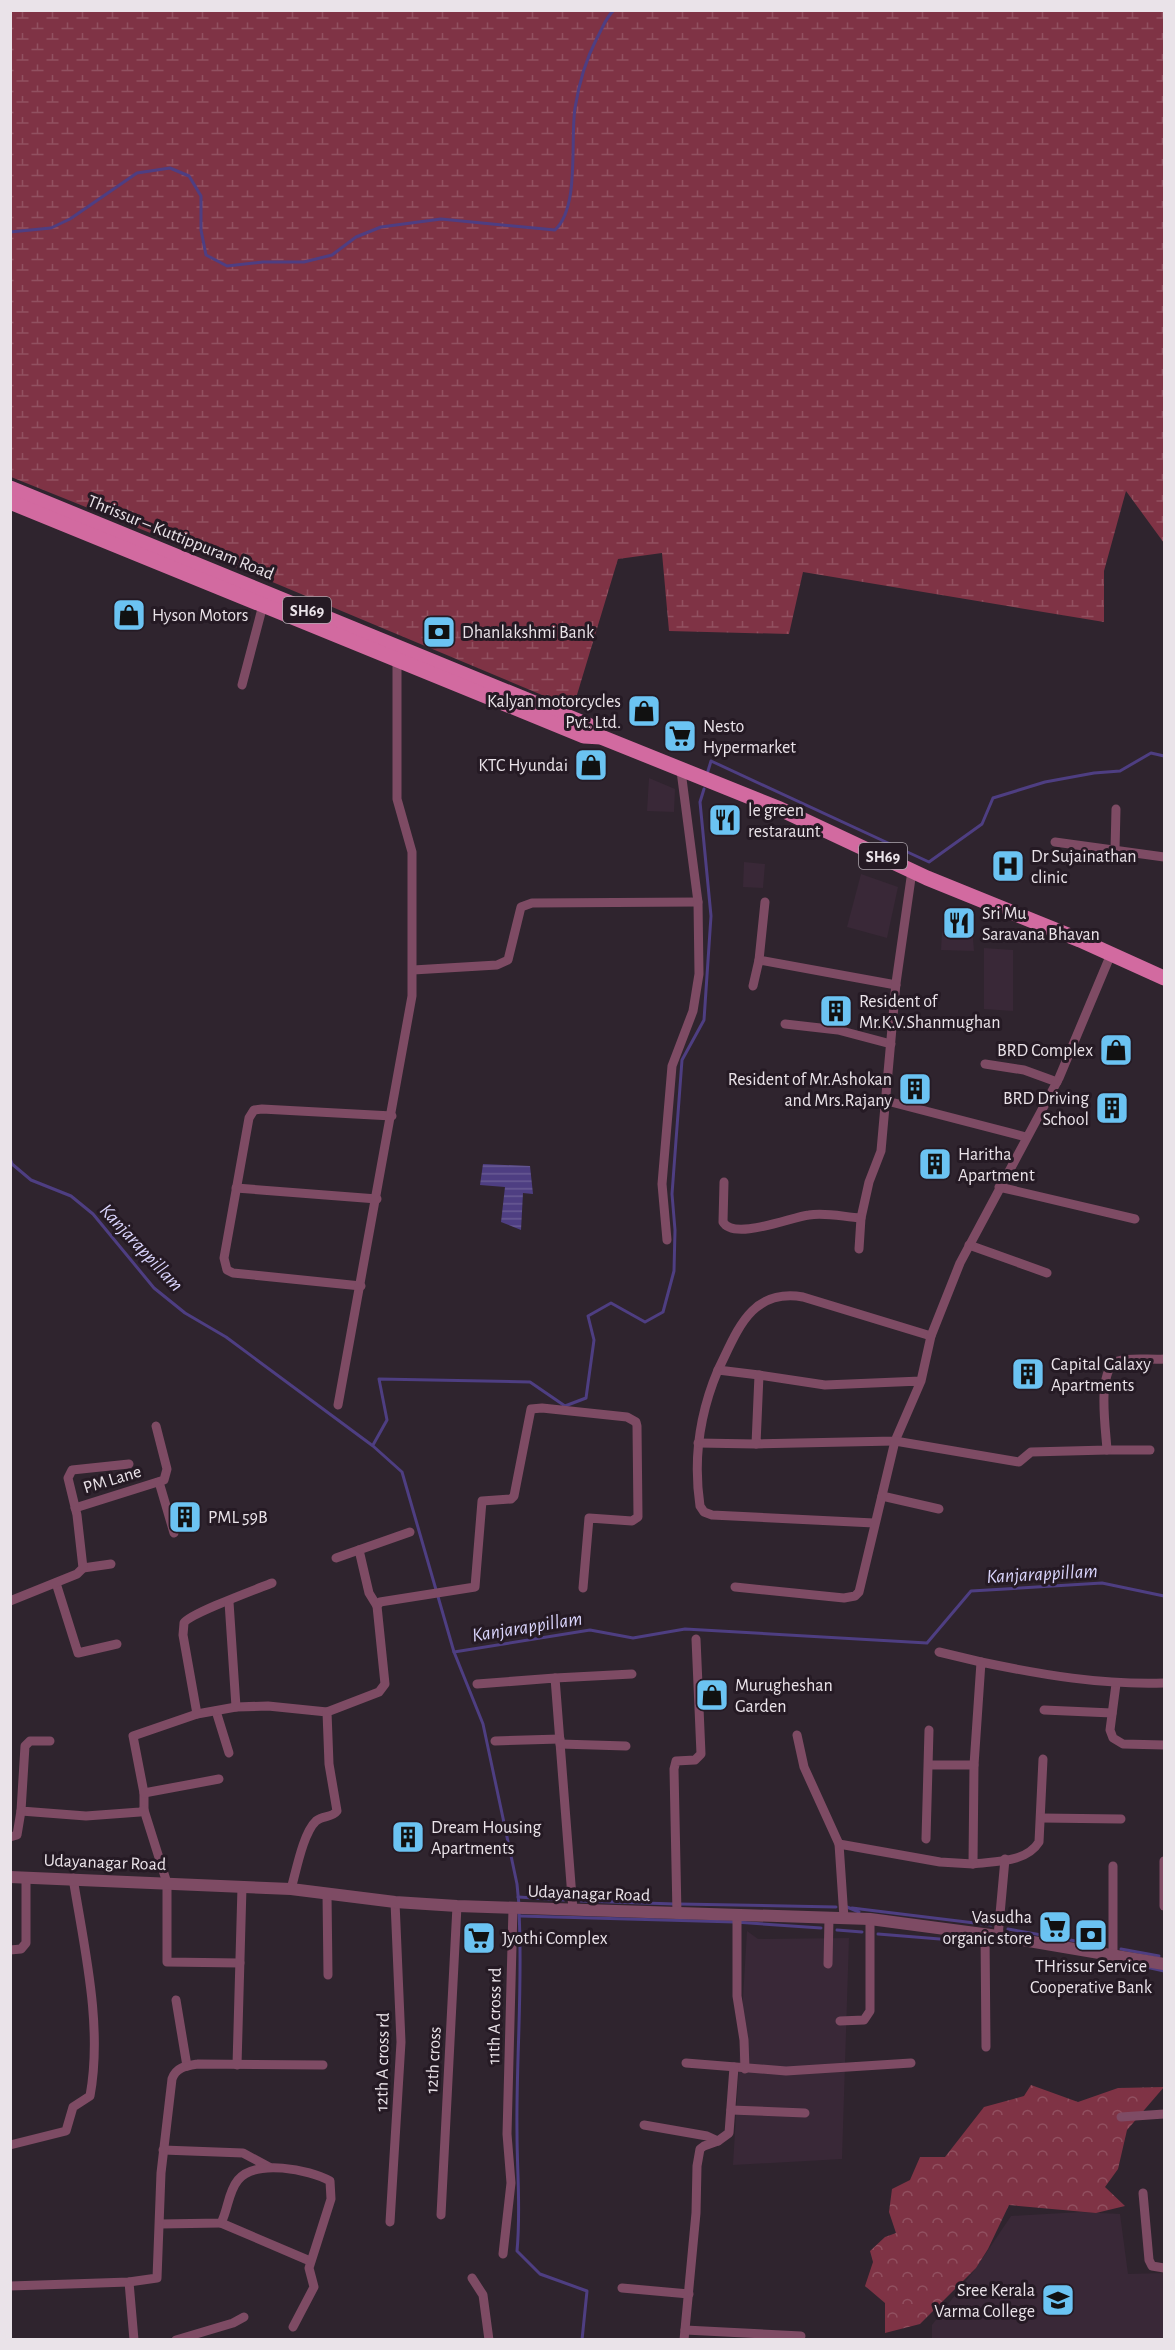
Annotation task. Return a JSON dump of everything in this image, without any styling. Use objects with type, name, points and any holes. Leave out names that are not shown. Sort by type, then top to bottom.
[{"type":"main road","name":"Thrissur – Kuttippuram Road","points":[[10,488],[588,725],[601,737]]},
{"type":"main road","name":"Thrissur – Kuttippuram Road","points":[[10,502],[398,662],[584,736],[601,737],[780,809],[912,871],[1164,978]]},
{"type":"street","points":[[242,685],[263,605]]},
{"type":"street","points":[[338,1405],[412,996],[412,852],[398,799],[398,662]]},
{"type":"street","points":[[667,1240],[662,1184],[672,1066],[693,1011],[699,974],[698,902],[681,771]]},
{"type":"street","points":[[1116,809],[1116,850]]},
{"type":"street","points":[[1055,842],[1164,857]]},
{"type":"street","points":[[859,1249],[861,1218],[869,1182],[881,1151],[896,985],[912,871]]},
{"type":"street","points":[[413,970],[497,964],[508,960],[520,907],[532,903],[698,902]]},
{"type":"street","points":[[753,986],[759,960],[765,902]]},
{"type":"street","points":[[735,1587],[844,1598],[855,1596],[859,1592],[895,1441],[921,1381],[931,1336],[969,1245],[1057,1082],[1111,954]]},
{"type":"street","points":[[759,960],[896,985]]},
{"type":"street","points":[[785,1024],[838,1030],[891,1044]]},
{"type":"street","points":[[985,1064],[1024,1070],[1057,1082]]},
{"type":"street","points":[[887,1101],[1026,1137]]},
{"type":"street","points":[[361,1286],[233,1273],[227,1270],[224,1258],[236,1188],[249,1118],[254,1110],[392,1116]]},
{"type":"street","points":[[724,1182],[723,1222],[732,1229],[751,1229],[808,1215],[861,1218]]},
{"type":"street","points":[[999,1187],[1136,1219]]},
{"type":"street","points":[[236,1188],[377,1199]]},
{"type":"street","points":[[969,1245],[1047,1273]]},
{"type":"street","points":[[874,1523],[712,1515],[704,1512],[700,1506],[697,1483],[698,1443],[704,1408],[718,1370],[747,1315],[757,1305],[783,1295],[803,1297],[931,1336]]},
{"type":"street","points":[[1107,1450],[1104,1381],[1108,1369],[1118,1361],[1164,1359]]},
{"type":"street","points":[[718,1370],[825,1385],[921,1381]]},
{"type":"street","points":[[756,1444],[759,1375]]},
{"type":"street","points":[[377,1606],[380,1602],[475,1587],[482,1501],[511,1499],[514,1496],[528,1413],[534,1408],[627,1417],[636,1422],[638,1517],[632,1521],[589,1518],[583,1588]]},
{"type":"street","name":"PM Lane","points":[[75,1508],[159,1482],[167,1476],[156,1426]]},
{"type":"street","points":[[698,1443],[895,1441],[1019,1462],[1031,1452],[1150,1450]]},
{"type":"street","name":"PM Lane","points":[[84,1568],[68,1478],[72,1470],[129,1464]]},
{"type":"street","name":"PM Lane","points":[[159,1482],[174,1533]]},
{"type":"street","points":[[882,1496],[939,1509]]},
{"type":"street","points":[[336,1558],[410,1532]]},
{"type":"street","points":[[240,1963],[167,1962],[167,1883],[144,1810],[144,1793],[133,1736],[197,1714],[236,1707],[268,1706],[327,1712],[384,1689],[386,1684],[377,1606],[369,1593],[359,1550]]},
{"type":"street","points":[[10,1601],[56,1583],[84,1568],[111,1564]]},
{"type":"street","points":[[56,1583],[78,1653],[117,1644]]},
{"type":"street","points":[[197,1714],[183,1635],[184,1623],[199,1612],[272,1583]]},
{"type":"street","points":[[229,1602],[236,1707]]},
{"type":"street","points":[[677,1914],[674,1769],[676,1761],[695,1760],[701,1754],[696,1639]]},
{"type":"street","points":[[939,1652],[1083,1681],[1116,1684],[1164,1683]]},
{"type":"street","points":[[973,1864],[974,1765],[981,1662]]},
{"type":"street","points":[[477,1684],[632,1674]]},
{"type":"street","points":[[555,1678],[573,1910]]},
{"type":"street","points":[[1116,1684],[1110,1734],[1116,1742],[1164,1745]]},
{"type":"street","points":[[216,1710],[229,1753]]},
{"type":"street","points":[[1044,1710],[1112,1713]]},
{"type":"street","points":[[291,1889],[312,1827],[319,1819],[331,1816],[337,1811],[329,1764],[327,1712]]},
{"type":"street","points":[[926,1839],[929,1730]]},
{"type":"street","points":[[797,1735],[804,1767],[839,1844],[844,1918]]},
{"type":"street","points":[[10,1837],[17,1835],[27,1743],[50,1741]]},
{"type":"street","points":[[495,1741],[626,1746]]},
{"type":"street","points":[[839,1844],[940,1862],[973,1864],[1028,1853],[1039,1842],[1043,1759]]},
{"type":"street","points":[[929,1765],[974,1765]]},
{"type":"street","points":[[144,1793],[219,1779]]},
{"type":"street","points":[[21,1811],[86,1816],[144,1810]]},
{"type":"street","points":[[1041,1818],[1120,1819]]},
{"type":"street","points":[[986,2047],[992,1935],[1005,1859]]},
{"type":"street","points":[[1164,1861],[1164,1906]]},
{"type":"street","points":[[1113,1866],[1113,1953]]},
{"type":"street","name":"Udayanagar Road","points":[[10,1877],[291,1889],[395,1902],[677,1914],[737,1921],[870,1919],[1113,1953],[1164,1964]]},
{"type":"street","points":[[10,1950],[21,1949],[26,1943],[26,1877]]},
{"type":"street","points":[[10,2145],[66,2131],[73,2107],[90,2096],[92,2016],[86,1951],[73,1878]]},
{"type":"street","points":[[237,2065],[242,1887]]},
{"type":"street","points":[[327,1894],[328,1976]]},
{"type":"street","name":"12th A cross rd","points":[[390,2222],[401,2042],[395,1902]]},
{"type":"street","name":"12th cross","points":[[441,2215],[457,1906]]},
{"type":"street","name":"11th A cross rd","points":[[503,2254],[511,2183],[507,2134],[517,1908]]},
{"type":"street","points":[[828,1964],[829,1918]]},
{"type":"street","points":[[840,2021],[864,2020],[870,2011],[870,1919]]},
{"type":"street","points":[[737,1921],[737,1996],[744,2040],[745,2069]]},
{"type":"street","points":[[176,2000],[188,2066]]},
{"type":"street","points":[[686,2063],[745,2069],[786,2070],[911,2063]]},
{"type":"street","points":[[10,2286],[129,2282],[157,2278],[163,2150],[174,2072],[188,2066],[323,2065]]},
{"type":"street","points":[[734,2067],[729,2133],[718,2141],[704,2146],[698,2157],[685,2335],[801,2336]]},
{"type":"street","points":[[731,2110],[805,2113]]},
{"type":"street","points":[[1121,2117],[1164,2114]]},
{"type":"street","points":[[644,2125],[707,2136],[718,2141]]},
{"type":"street","points":[[163,2150],[243,2153],[269,2167]]},
{"type":"street","points":[[220,2223],[237,2181],[254,2169],[269,2167],[286,2169],[330,2181],[331,2199],[310,2261],[309,2268],[314,2287],[293,2327]]},
{"type":"street","points":[[1143,2193],[1149,2260],[1152,2265],[1164,2268]]},
{"type":"street","points":[[160,2224],[220,2223],[310,2261]]},
{"type":"street","points":[[472,2278],[483,2295],[489,2340]]},
{"type":"street","points":[[129,2282],[134,2340]]},
{"type":"street","points":[[622,2288],[689,2294]]},
{"type":"street","points":[[177,2340],[233,2323],[244,2317]]},
{"type":"shaded area","points":[[649,778],[675,789],[674,812],[647,811]]},
{"type":"shaded area","points":[[744,862],[765,864],[763,888],[743,887]]},
{"type":"shaded area","points":[[861,874],[898,887],[887,938],[847,927]]},
{"type":"shaded area","points":[[943,912],[971,914],[974,951],[941,950]]},
{"type":"shaded area","points":[[984,948],[1013,950],[1013,1011],[984,1009]]},
{"type":"shaded area","points":[[483,1164],[530,1166],[533,1194],[523,1193],[521,1230],[501,1222],[505,1187],[480,1185]]},
{"type":"shaded area","points":[[747,1931],[758,1939],[849,1938],[842,2159],[733,2165]]},
{"type":"shaded area","name":"Sree Kerala Varma College","points":[[1081,2212],[1120,2214],[1128,2274],[1164,2273],[1164,2339],[932,2339],[932,2325],[976,2268],[1011,2216]]},
{"type":"green space","points":[[10,11],[1164,11],[1164,543],[1126,491],[1104,571],[1104,622],[803,572],[789,634],[669,631],[662,553],[618,559],[573,708],[270,581],[11,477]]},
{"type":"green space","points":[[1031,2085],[1078,2102],[1118,2088],[1164,2087],[1127,2130],[1118,2169],[1105,2187],[1125,2206],[1096,2213],[1009,2205],[988,2249],[976,2268],[920,2324],[885,2333],[885,2303],[865,2286],[873,2262],[870,2251],[885,2237],[896,2233],[889,2212],[892,2189],[910,2180],[920,2157],[945,2157],[984,2107],[1024,2096]]},
{"type":"waterway","points":[[10,232],[51,228],[70,219],[137,173],[170,168],[189,176],[201,196],[201,230],[206,255],[227,266],[263,262],[304,262],[332,255],[356,237],[381,227],[441,219],[555,230],[563,219],[571,190],[575,108],[581,81],[593,47],[606,20],[614,10]]},
{"type":"waterway","points":[[708,771],[711,761],[929,862],[982,824],[993,798],[1045,782],[1120,771],[1151,753],[1164,756]]},
{"type":"waterway","points":[[373,1445],[387,1420],[379,1379],[530,1382],[565,1406],[586,1398],[594,1340],[588,1316],[611,1303],[645,1322],[663,1312],[674,1271],[675,1230],[672,1194],[682,1060],[704,1020],[711,916],[700,802],[704,789]]},
{"type":"waterway","name":"Kanjarappillam","points":[[10,1158],[12,1164],[31,1180],[71,1196],[93,1214],[154,1288],[185,1313],[226,1337],[373,1446],[402,1472],[454,1652],[590,1630],[633,1638],[685,1629],[927,1643],[971,1591],[1102,1583],[1164,1596]]},
{"type":"waterway","points":[[454,1652],[483,1724],[517,1884],[519,1905]]},
{"type":"waterway","points":[[518,1897],[564,1900]]},
{"type":"waterway","points":[[581,1901],[675,1904]]},
{"type":"waterway","points":[[679,1904],[836,1907]]},
{"type":"waterway","points":[[847,1907],[859,1912]]},
{"type":"waterway","points":[[852,1908],[991,1925]]},
{"type":"waterway","points":[[519,1912],[517,2251],[540,2274],[587,2291],[582,2340]]},
{"type":"waterway","points":[[520,1916],[735,1922],[821,1928]]},
{"type":"waterway","points":[[1008,1929],[1104,1946]]},
{"type":"waterway","points":[[837,1930],[862,1932]]},
{"type":"waterway","points":[[878,1934],[977,1942]]},
{"type":"waterway","points":[[993,1943],[1011,1944]]},
{"type":"waterway","points":[[1121,1949],[1159,1956]]},
{"type":"waterway","points":[[1146,1967],[1164,1971]]},
{"type":"place","name":"Hyson Motors","points":[[129,615]]},
{"type":"place","name":"Dhanlakshmi Bank","points":[[439,632]]},
{"type":"place","name":"Kalyan motorcycles Pvt. Ltd.","points":[[644,711]]},
{"type":"place","name":"Nesto Hypermarket","points":[[680,736]]},
{"type":"place","name":"KTC Hyundai","points":[[591,765]]},
{"type":"place","name":"le green restaraunt","points":[[725,820]]},
{"type":"place","name":"Dr Sujainathan clinic","points":[[1008,866]]},
{"type":"place","name":"Sri Mu Saravana Bhavan","points":[[959,923]]},
{"type":"place","name":"Resident of Mr.K.V.Shanmughan","points":[[836,1011]]},
{"type":"place","name":"BRD Complex","points":[[1116,1050]]},
{"type":"place","name":"Resident of Mr.Ashokan and Mrs.Rajany","points":[[915,1089]]},
{"type":"place","name":"BRD Driving School","points":[[1112,1108]]},
{"type":"place","name":"Haritha Apartment","points":[[935,1164]]},
{"type":"place","name":"Capital Galaxy Apartments","points":[[1028,1374]]},
{"type":"place","name":"PML 59B","points":[[185,1517]]},
{"type":"place","name":"Murugheshan Garden","points":[[712,1695]]},
{"type":"place","name":"Dream Housing Apartments","points":[[408,1837]]},
{"type":"place","name":"Vasudha organic store","points":[[1055,1927]]},
{"type":"place","name":"THrissur Service Cooperative Bank","points":[[1091,1935]]},
{"type":"place","name":"Jyothi Complex","points":[[479,1938]]},
{"type":"place","name":"Sree Kerala Varma College","points":[[1058,2300]]}]
